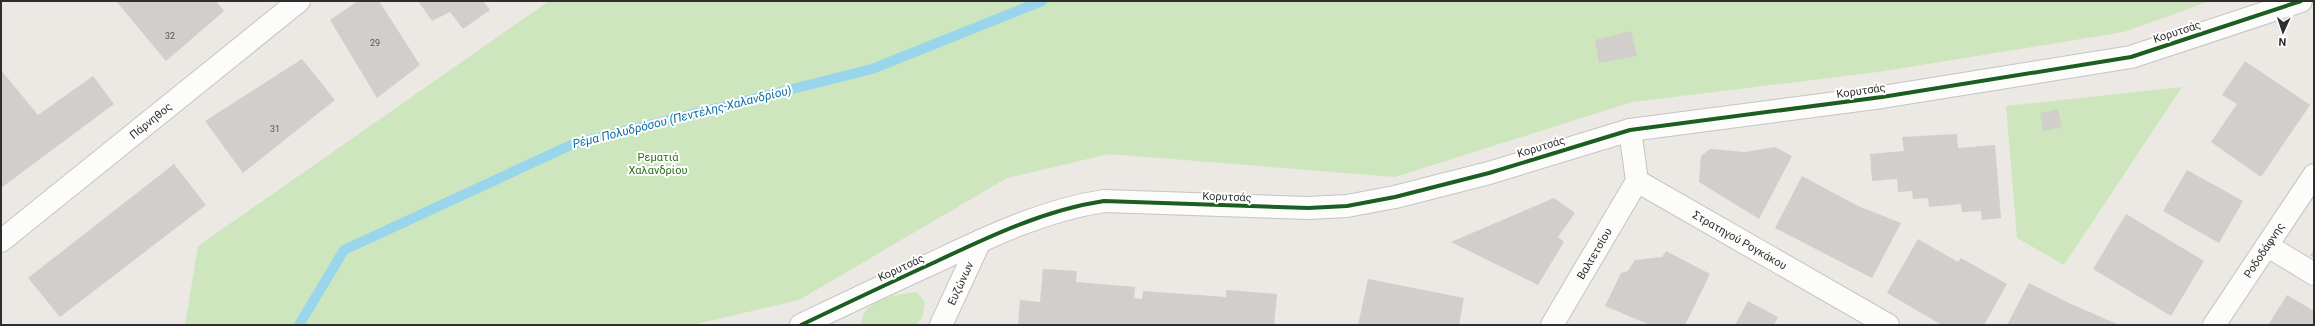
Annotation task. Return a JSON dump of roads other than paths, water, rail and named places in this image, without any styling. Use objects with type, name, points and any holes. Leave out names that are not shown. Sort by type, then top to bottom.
[{"type":"street","name":"Πάρνηθος","points":[[1,241],[299,1]]},
{"type":"street","name":"Κορυτσάς","points":[[801,325],[980,241],[1053,212],[1078,205],[1104,201],[1308,208],[1347,206],[1395,197],[1489,173],[1630,130],[1882,97],[2131,57],[2301,1]]},
{"type":"street","points":[[1630,130],[1637,181]]},
{"type":"street","name":"Ροδοδάφνης","points":[[2214,325],[2314,175]]},
{"type":"street","name":"Βαλτετσίου","points":[[1552,325],[1637,181]]},
{"type":"street","name":"Στρατηγού Ρογκάκου","points":[[1637,181],[1888,325]]},
{"type":"street","name":"Ευζώνων","points":[[941,325],[980,241]]},
{"type":"street","points":[[2268,246],[2314,274]]},
{"type":"waterway","name":"Ρέμα Πολυδρόσου (Πεντέλης-Χαλανδρίου)","points":[[299,325],[344,250],[573,144],[872,69],[1042,1]]},
{"type":"park label","name":"Ρεματιά Χαλανδρίου","points":[[658,163]]}]
